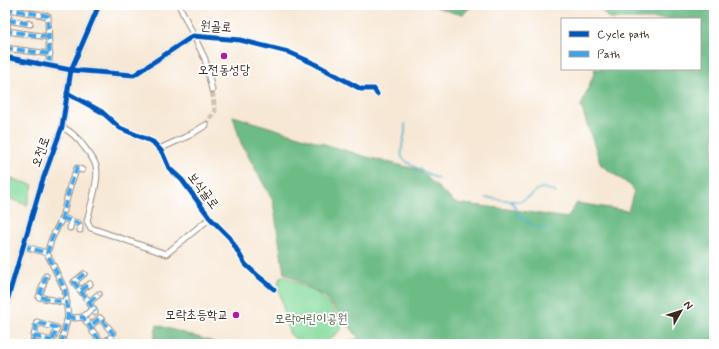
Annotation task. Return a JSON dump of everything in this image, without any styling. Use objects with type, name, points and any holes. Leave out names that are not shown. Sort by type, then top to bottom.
[{"type":"street","name":"오전로","points":[[5,308],[42,182],[62,127],[71,70],[99,5]]},
{"type":"street","points":[[179,5],[204,59],[212,90]]},
{"type":"street","points":[[5,39],[9,9],[48,16],[48,37],[50,47],[49,66]]},
{"type":"street","points":[[8,20],[30,24]]},
{"type":"street","points":[[6,31],[48,37]]},
{"type":"street","name":"원골로","points":[[5,57],[71,70],[134,76],[193,36],[240,40],[288,52],[313,63],[360,89],[374,89],[377,94]]},
{"type":"street","points":[[5,48],[50,54]]},
{"type":"street","points":[[67,93],[102,112],[120,128],[153,142],[160,149],[188,136],[206,125]]},
{"type":"street","points":[[62,127],[72,132],[91,156],[97,167],[96,182],[87,221],[91,228],[166,254],[210,218]]},
{"type":"street","name":"보식골로","points":[[160,149],[169,168],[182,180],[210,218],[230,238],[245,264],[274,289]]},
{"type":"street","points":[[61,344],[68,316],[65,290],[47,253],[52,238],[62,218],[70,186],[77,168],[82,170]]},
{"type":"street","points":[[62,218],[78,223],[80,230]]},
{"type":"street","points":[[70,228],[71,221]]},
{"type":"street","points":[[23,246],[47,253]]},
{"type":"street","points":[[68,316],[74,318],[83,317],[94,310],[90,302],[74,282],[84,274]]},
{"type":"street","points":[[46,276],[39,297],[67,303]]},
{"type":"street","points":[[81,290],[90,284]]},
{"type":"street","points":[[90,302],[99,294]]},
{"type":"street","points":[[83,317],[90,326],[92,332],[103,344],[111,337],[112,333],[100,318],[90,326]]},
{"type":"street","points":[[33,344],[34,336],[37,322],[57,328],[52,342],[34,336]]},
{"type":"green space","points":[[473,5],[463,14],[454,13],[434,6]]},
{"type":"green space","points":[[597,5],[714,5],[714,344],[342,344],[359,338],[324,296],[284,273],[273,201],[241,143],[233,116],[367,157],[419,170],[455,203],[567,218],[577,203],[628,211],[634,191],[631,186],[601,165],[581,106],[594,70],[701,70],[701,18],[608,18]]},
{"type":"green space","points":[[5,177],[33,185],[27,205],[5,197]]},
{"type":"green space","name":"모락어린이공원","points":[[284,276],[319,294],[329,304],[342,322],[341,330],[323,344],[299,342],[289,333],[278,285],[280,277]]},
{"type":"green space","points":[[157,325],[220,344],[153,344]]},
{"type":"waterway","points":[[405,124],[405,133],[401,149],[402,158],[411,165],[438,179]]},
{"type":"waterway","points":[[486,198],[520,201],[526,199],[539,189],[543,188],[549,189],[556,193]]},
{"type":"waterway","points":[[511,201],[515,207],[516,214],[536,227],[547,228]]},
{"type":"tunnel","points":[[206,125],[215,111],[212,90]]},
{"type":"marked path","points":[[48,37],[7,31],[9,9],[48,16],[49,66]]},
{"type":"marked path","points":[[8,20],[30,24]]},
{"type":"marked path","points":[[5,39],[7,31]]},
{"type":"marked path","points":[[5,48],[50,54]]},
{"type":"marked path","points":[[61,344],[68,316],[65,290],[47,253],[52,238],[62,218],[70,186],[77,168],[82,170]]},
{"type":"marked path","points":[[62,218],[78,223],[80,230]]},
{"type":"marked path","points":[[23,246],[47,253]]},
{"type":"marked path","points":[[84,274],[74,282],[95,312]]},
{"type":"marked path","points":[[46,276],[39,297],[67,303]]},
{"type":"marked path","points":[[81,290],[90,284]]},
{"type":"marked path","points":[[89,302],[99,294]]},
{"type":"marked path","points":[[68,316],[74,318],[83,317],[93,332],[103,343],[111,337],[113,333],[100,318],[90,326]]},
{"type":"marked path","points":[[33,344],[37,322],[57,328],[51,344]]},
{"type":"marked path","points":[[34,336],[52,341]]},
{"type":"cycle path","points":[[5,308],[42,182],[62,127],[71,70],[99,5]]},
{"type":"cycle path","points":[[5,57],[71,70],[134,75],[193,36],[240,40],[288,52],[313,63],[361,89],[374,89],[377,94]]},
{"type":"cycle path","points":[[67,93],[102,112],[120,128],[153,142],[162,152],[169,168],[182,180],[210,218],[230,238],[245,264],[274,289]]},
{"type":"place","name":"오전동성당","points":[[224,56]]},
{"type":"place","name":"모락초등학교","points":[[236,315]]}]
